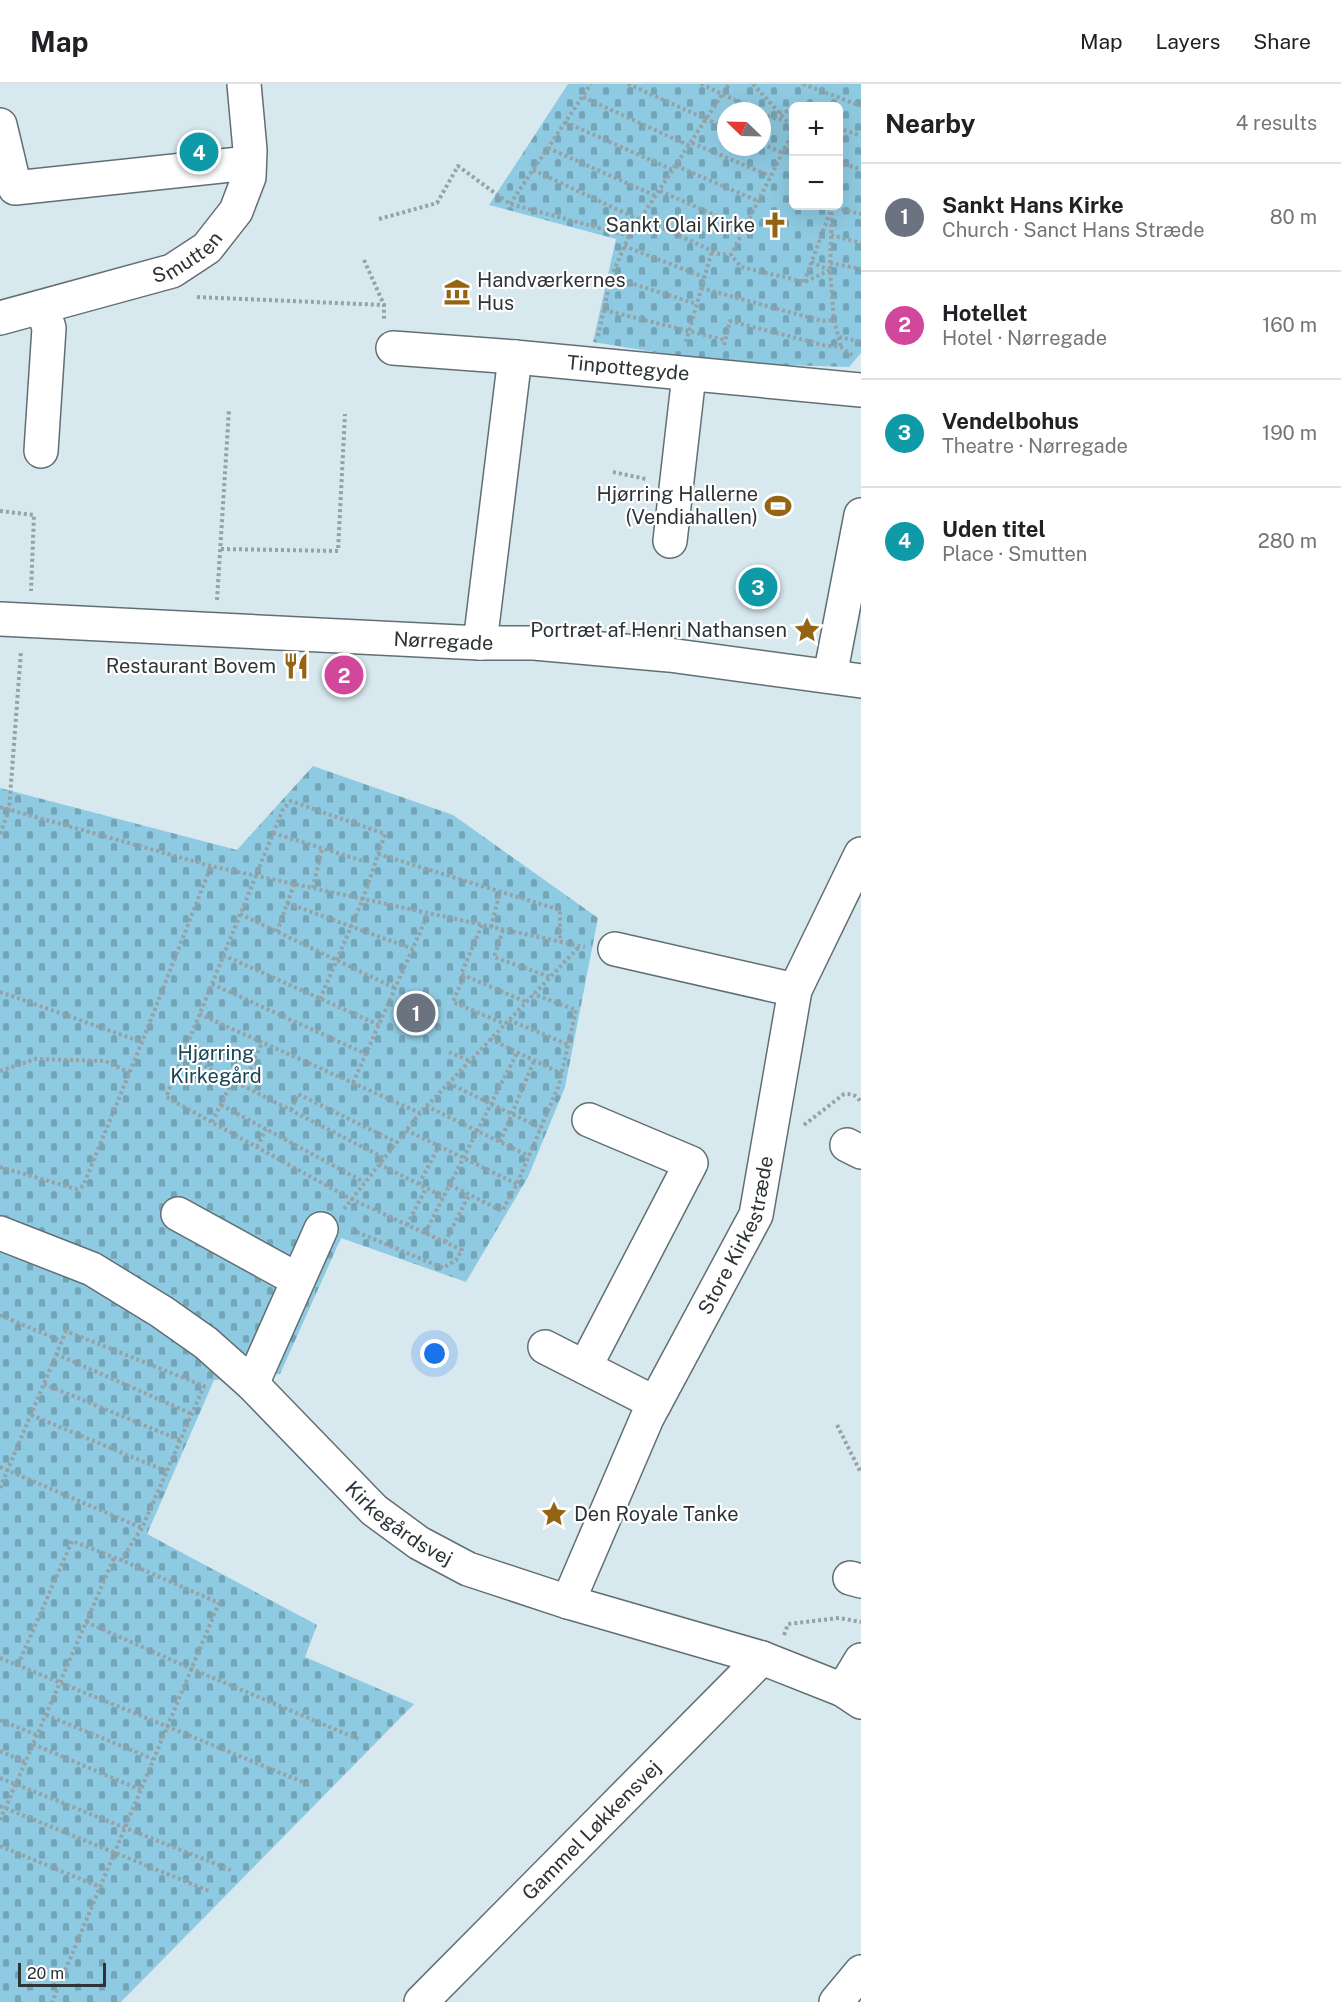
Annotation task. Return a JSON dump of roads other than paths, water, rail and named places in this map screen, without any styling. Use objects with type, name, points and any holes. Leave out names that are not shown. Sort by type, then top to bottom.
[{"type":"street","name":"Smutten","points":[[0,318],[172,271],[207,248],[236,211],[249,177],[250,150],[244,84]]},
{"type":"street","points":[[0,125],[7,194],[249,163]]},
{"type":"street","points":[[41,451],[49,328],[42,307]]},
{"type":"street","name":"Tinpottegyde","points":[[393,348],[515,357],[687,360],[861,390]]},
{"type":"street","points":[[480,643],[515,357]]},
{"type":"street","points":[[670,541],[687,360]]},
{"type":"street","points":[[846,678],[861,515]]},
{"type":"street","name":"Nørregade","points":[[18,621],[480,643],[534,643],[669,655],[846,678]]},
{"type":"street","name":"Store Kirkestræde","points":[[568,1602],[655,1403],[756,1215],[795,990],[861,854]]},
{"type":"street","points":[[615,949],[795,990]]},
{"type":"street","points":[[585,1367],[691,1163],[589,1120]]},
{"type":"street","points":[[178,1214],[298,1280]]},
{"type":"street","points":[[252,1384],[298,1280],[326,1225]]},
{"type":"street","name":"Kirkegårdsvej","points":[[1,1234],[92,1269],[162,1312],[206,1343],[252,1384],[374,1510],[419,1543],[468,1569],[568,1602],[767,1660],[852,1696]]},
{"type":"street","points":[[545,1347],[655,1403]]},
{"type":"street","name":"Gammel Løkkensvej","points":[[421,2002],[767,1660]]},
{"type":"street","points":[[852,1696],[861,1660]]},
{"type":"street","points":[[836,2002],[861,1972]]},
{"type":"place","name":"Uden titel","points":[[199,152]]},
{"type":"place","name":"Sankt Olai Kirke","points":[[775,225]]},
{"type":"place","name":"Handværkernes Hus","points":[[457,292]]},
{"type":"place","name":"Hjørring Hallerne (Vendiahallen)","points":[[778,506]]},
{"type":"place","name":"Vendelbohus","points":[[758,587]]},
{"type":"place","name":"Portræt af Henri Nathansen","points":[[807,630]]},
{"type":"place","name":"Restaurant Bovem","points":[[296,666]]},
{"type":"place","name":"Hotellet","points":[[344,675]]},
{"type":"place","name":"Sankt Hans Kirke","points":[[416,1013]]},
{"type":"place","name":"Den Royale Tanke","points":[[554,1514]]},
{"type":"park label","name":"Hjørring Kirkegård","points":[[216,1064]]}]
